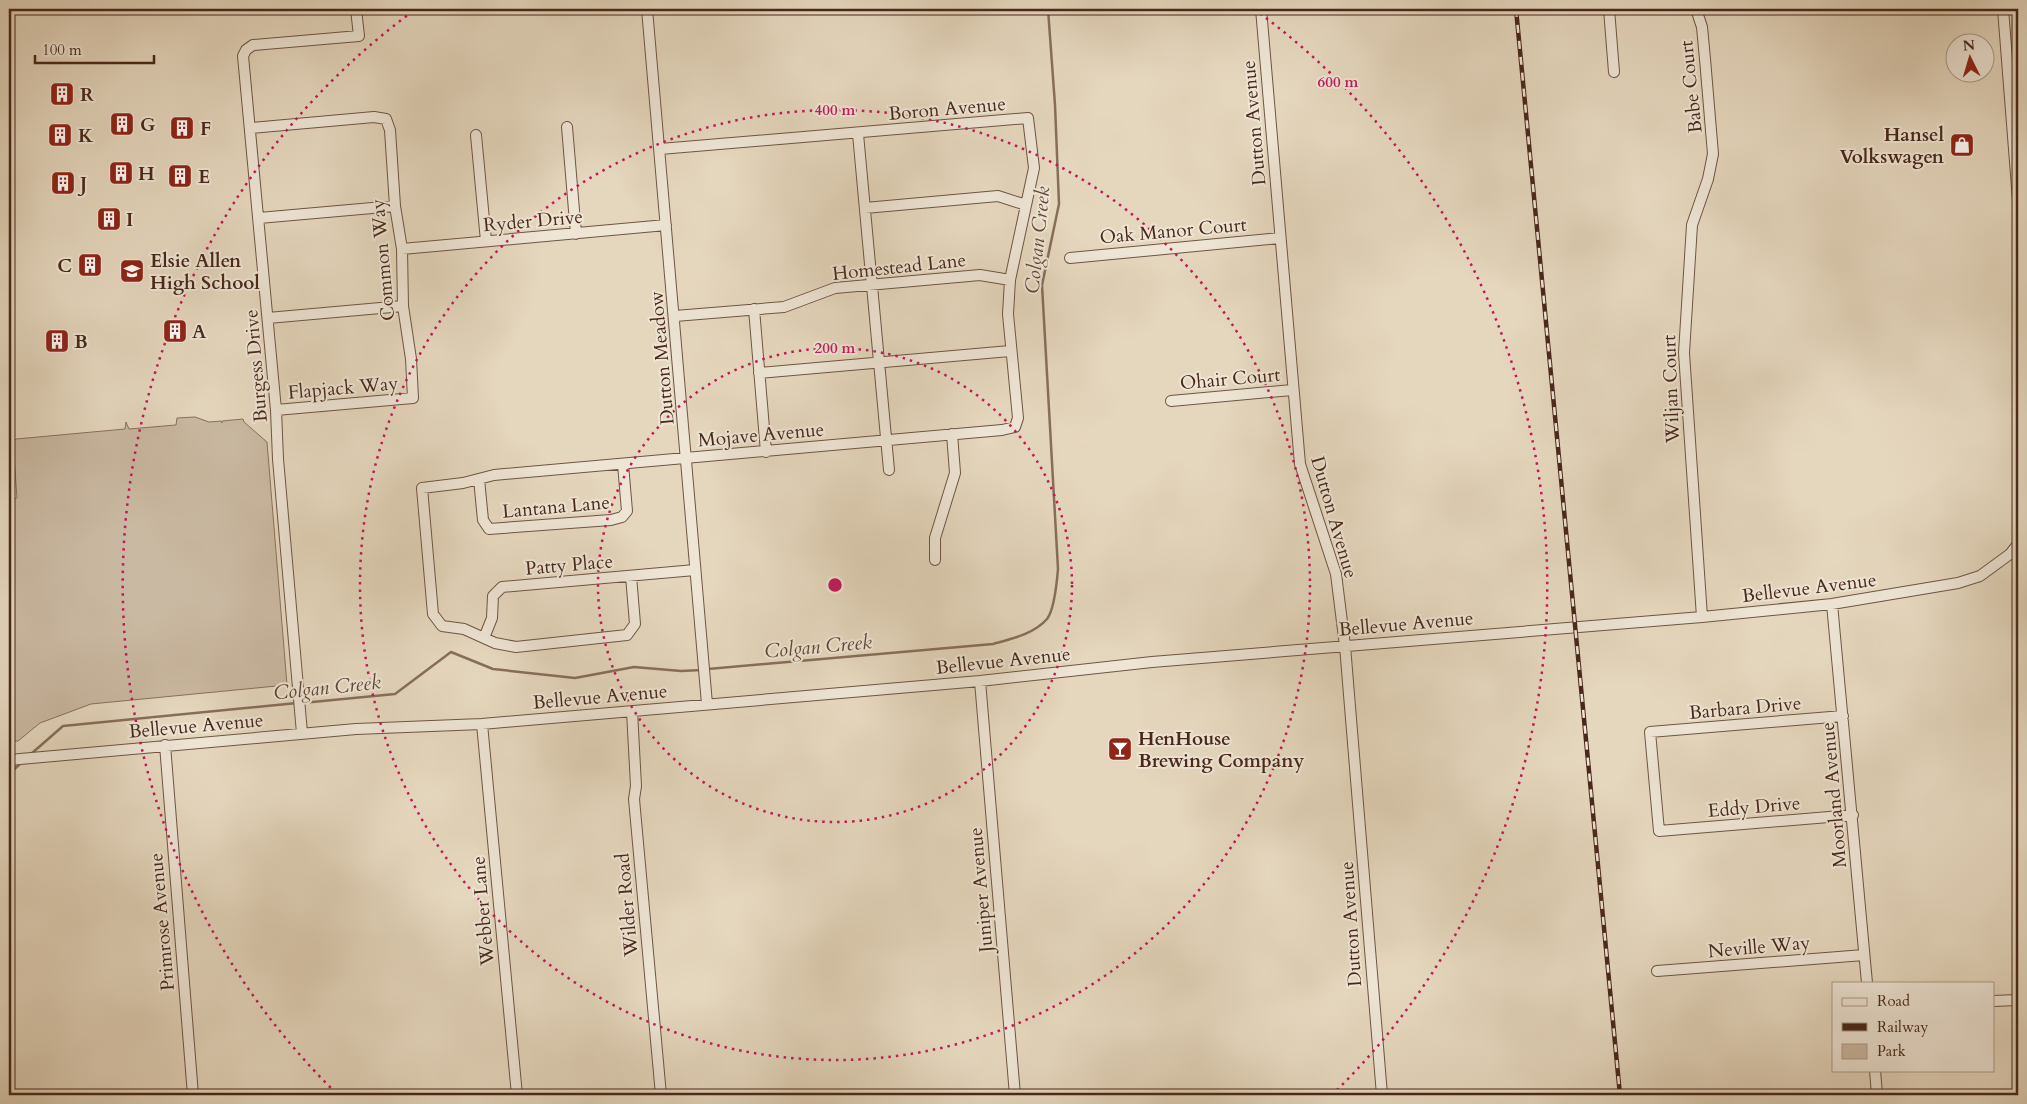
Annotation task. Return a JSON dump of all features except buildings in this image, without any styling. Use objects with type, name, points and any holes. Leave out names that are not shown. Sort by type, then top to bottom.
[{"type":"street","name":"Burgess Drive","points":[[302,733],[252,128],[243,61],[246,50],[253,45],[359,36],[356,9]]},
{"type":"street","name":"Dutton Meadow","points":[[647,9],[707,704]]},
{"type":"street","name":"Dutton Avenue","points":[[1260,9],[1300,464],[1336,574],[1345,646],[1382,1095]]},
{"type":"street","points":[[1609,9],[1614,72]]},
{"type":"street","name":"Babe Court","points":[[1696,9],[1702,27],[1706,59],[1713,140],[1712,162]]},
{"type":"street","points":[[2003,9],[2018,200]]},
{"type":"street","name":"Common Way","points":[[252,128],[374,117],[386,119],[390,130],[395,206],[402,249],[404,306],[411,359],[413,398]]},
{"type":"street","name":"Boron Avenue","points":[[660,149],[858,134],[1028,118],[1034,168],[1026,205]]},
{"type":"street","points":[[566,127],[576,234]]},
{"type":"street","points":[[858,134],[889,470]]},
{"type":"street","points":[[476,135],[486,241]]},
{"type":"street","name":"Wiljan Court","points":[[1702,618],[1684,353],[1692,225],[1712,162]]},
{"type":"street","points":[[759,373],[1010,351],[1008,314],[1010,280],[1026,205],[998,196],[865,208]]},
{"type":"street","points":[[259,218],[395,206]]},
{"type":"street","name":"Ryder Drive","points":[[402,249],[666,225]]},
{"type":"street","name":"Oak Manor Court","points":[[1070,258],[1280,238]]},
{"type":"street","name":"Homestead Lane","points":[[674,316],[784,307],[834,288],[980,275],[1010,280]]},
{"type":"street","points":[[268,318],[404,306]]},
{"type":"street","points":[[754,310],[766,452]]},
{"type":"street","name":"Mojave Avenue","points":[[484,638],[464,629],[442,626],[434,618],[422,488],[494,475],[766,452],[1015,427],[1018,418],[1010,351]]},
{"type":"street","name":"Ohair Court","points":[[1171,401],[1292,390]]},
{"type":"street","name":"Flapjack Way","points":[[276,410],[413,398]]},
{"type":"street","points":[[935,560],[935,538],[954,473],[952,434]]},
{"type":"street","name":"Lantana Lane","points":[[479,479],[483,520],[490,529],[611,520],[622,518],[628,511],[623,464]]},
{"type":"street","name":"Bellevue Avenue","points":[[9,760],[302,733],[482,724],[980,681],[1152,662],[1702,618],[1832,604],[1958,584],[1980,576],[1995,566],[2018,544]]},
{"type":"street","name":"Patty Place","points":[[484,638],[492,618],[493,596],[502,587],[695,570]]},
{"type":"street","points":[[484,638],[495,643],[516,647],[627,635],[635,624],[631,576]]},
{"type":"street","name":"Moorland Avenue","points":[[1832,604],[1853,815],[1867,982]]},
{"type":"street","name":"Juniper Avenue","points":[[980,681],[1016,1095]]},
{"type":"street","name":"Wilder Road","points":[[632,711],[636,786],[634,799],[661,1095]]},
{"type":"street","name":"Barbara Drive","points":[[1659,831],[1650,732],[1843,716]]},
{"type":"street","name":"Webber Lane","points":[[482,724],[517,1095]]},
{"type":"street","name":"Primrose Avenue","points":[[165,745],[193,1095]]},
{"type":"street","name":"Eddy Drive","points":[[1659,831],[1853,815]]},
{"type":"street","name":"Neville Way","points":[[1656,971],[1864,955]]},
{"type":"street","points":[[1994,1002],[2018,1000]]},
{"type":"street","points":[[1875,1072],[1877,1095]]},
{"type":"green space","points":[[195,417],[209,422],[221,421],[222,423],[222,421],[243,419],[267,442],[287,685],[91,704],[40,723],[18,741],[9,741],[9,499],[17,498],[13,442],[16,439],[125,429],[126,422],[129,429],[176,425],[177,418]]},
{"type":"waterway","name":"Colgan Creek","points":[[708,669],[993,644],[1015,638],[1036,629],[1047,619],[1052,609],[1058,569],[1042,285],[1059,204],[1055,105],[1048,9]]},
{"type":"waterway","name":"Colgan Creek","points":[[302,703],[395,694],[451,652],[493,669],[575,678],[634,667],[681,671],[702,670]]},
{"type":"waterway","name":"Colgan Creek","points":[[31,754],[63,726],[297,703]]},
{"type":"waterway","name":"Colgan Creek","points":[[9,774],[21,763]]},
{"type":"railway","points":[[1516,9],[1620,1095]]},
{"type":"place","name":"R","points":[[62,94]]},
{"type":"place","name":"G","points":[[122,124]]},
{"type":"place","name":"F","points":[[182,128]]},
{"type":"place","name":"K","points":[[60,135]]},
{"type":"place","name":"Hansel Volkswagen","points":[[1962,145]]},
{"type":"place","name":"H","points":[[121,173]]},
{"type":"place","name":"E","points":[[180,176]]},
{"type":"place","name":"J","points":[[63,183]]},
{"type":"place","name":"I","points":[[109,219]]},
{"type":"place","name":"C","points":[[90,265]]},
{"type":"place","name":"Elsie Allen High School","points":[[132,271]]},
{"type":"place","name":"A","points":[[175,331]]},
{"type":"place","name":"B","points":[[57,341]]},
{"type":"place","name":"HenHouse Brewing Company","points":[[1120,749]]}]
